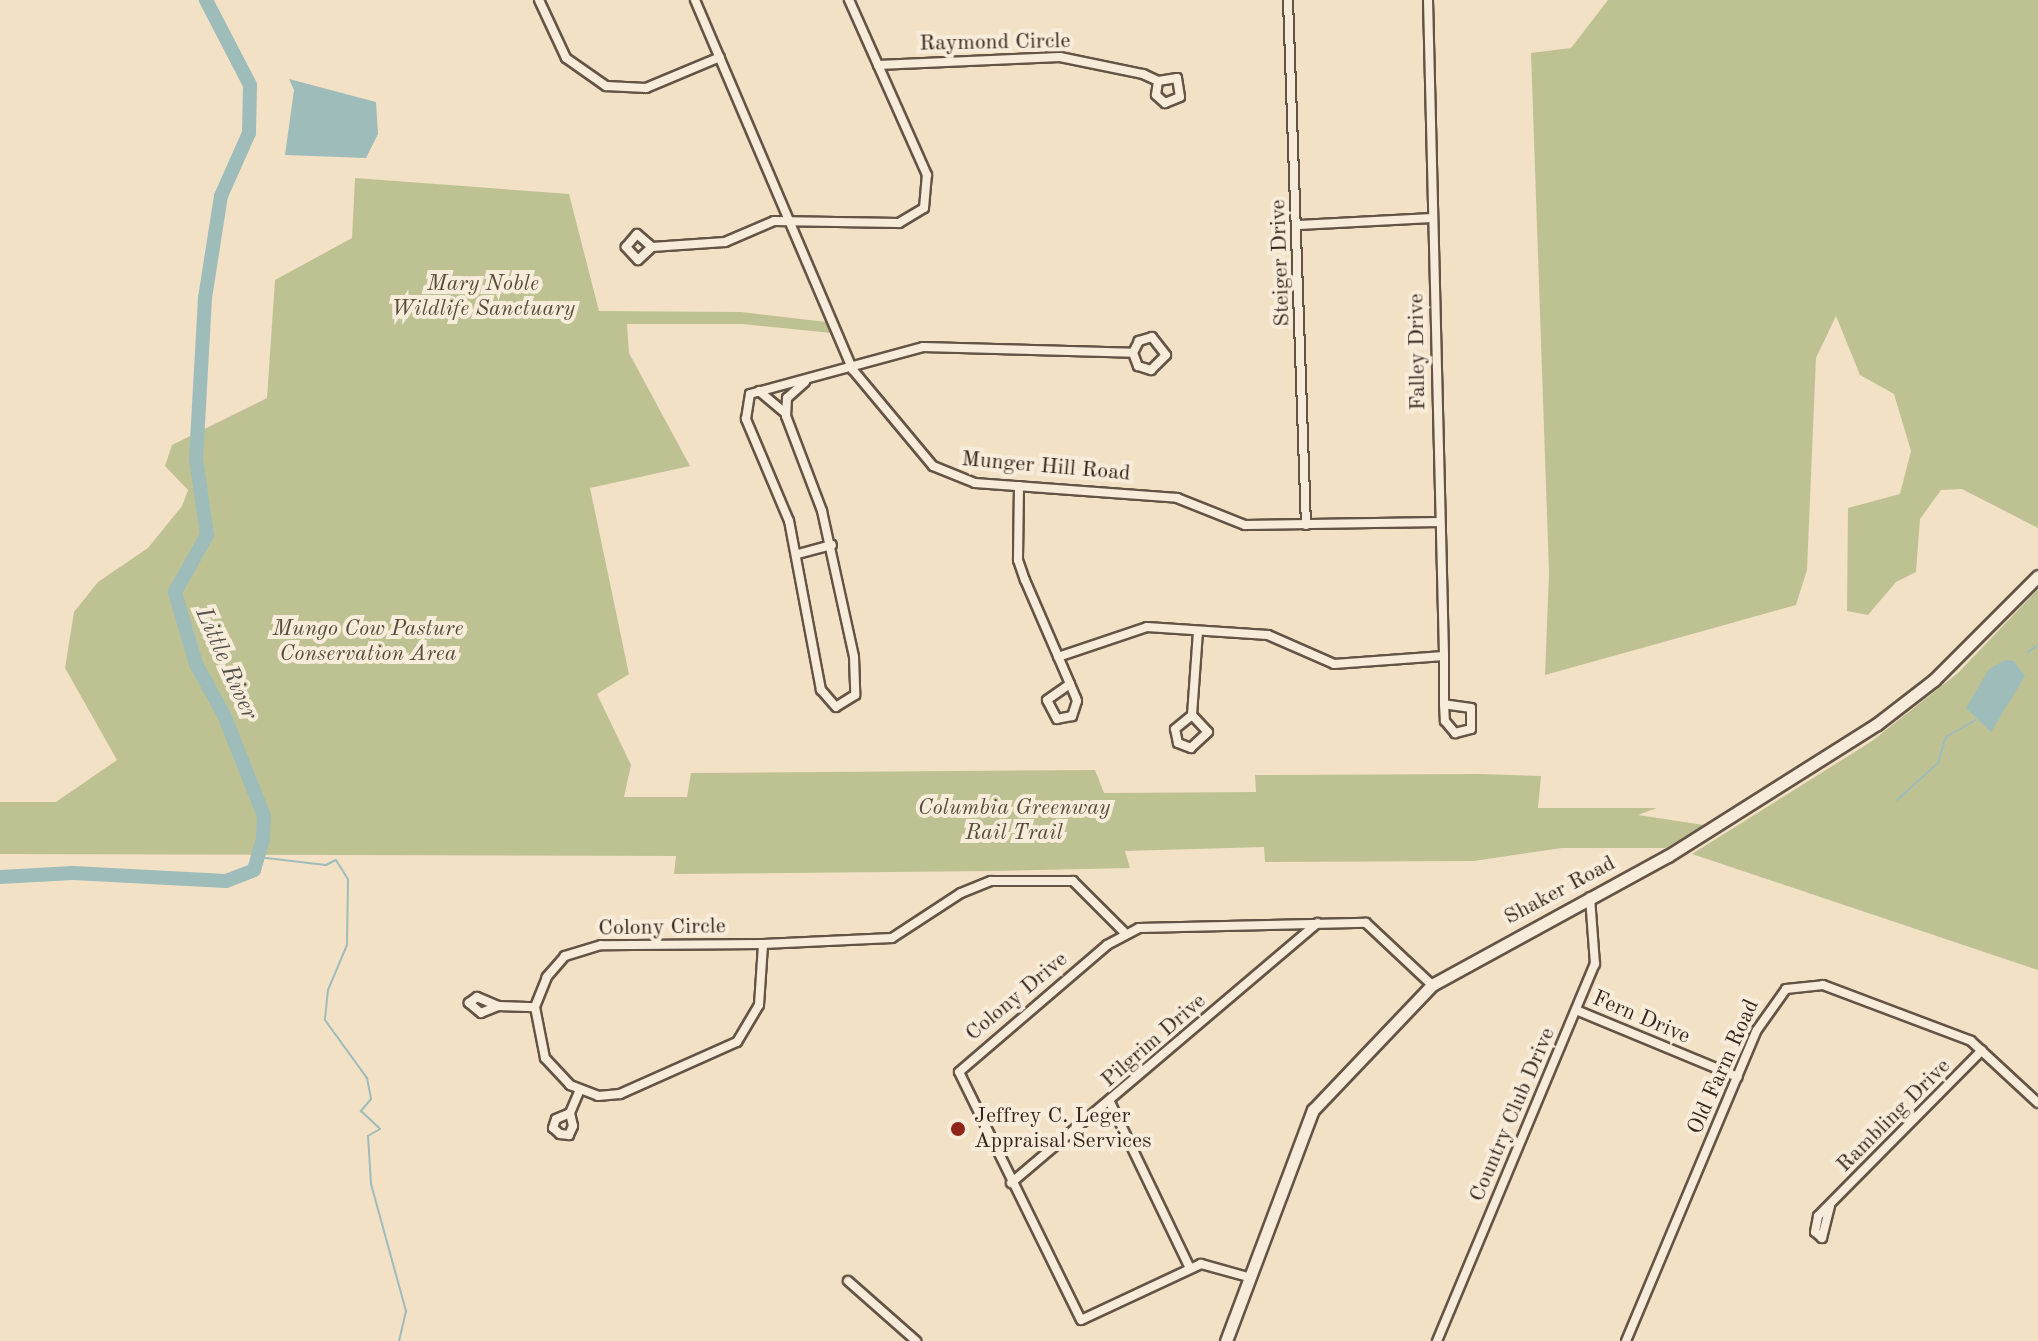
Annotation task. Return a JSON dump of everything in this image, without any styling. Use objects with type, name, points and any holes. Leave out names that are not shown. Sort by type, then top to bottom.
[{"type":"street","points":[[539,0],[566,58],[606,86],[646,88],[720,57]]},
{"type":"street","name":"Munger Hill Road","points":[[695,0],[793,223],[853,370],[933,466],[964,481],[1164,496],[1245,525],[1440,522]]},
{"type":"street","points":[[652,247],[725,242],[769,222],[899,223],[927,204],[927,175],[849,0]]},
{"type":"street","name":"Steiger Drive","points":[[1288,0],[1306,525]]},
{"type":"street","name":"Falley Drive","points":[[1428,0],[1444,704]]},
{"type":"street","name":"Raymond Circle","points":[[878,65],[1060,57],[1103,62],[1158,81]]},
{"type":"street","points":[[1298,225],[1433,218]]},
{"type":"street","points":[[758,391],[772,396],[786,416],[832,545],[856,682],[850,703],[836,707],[821,690],[798,554],[746,419],[746,400],[758,391],[805,382],[939,346],[1133,353],[1147,370],[1160,367],[1166,355],[1152,337],[1139,341],[1133,353]]},
{"type":"street","points":[[786,416],[787,398],[805,382]]},
{"type":"street","points":[[1019,486],[1018,560],[1070,684],[1076,710],[1057,719],[1047,700],[1070,684]]},
{"type":"street","points":[[798,554],[832,545]]},
{"type":"street","name":"Shaker Road","points":[[1226,1341],[1313,1110],[1432,985],[1703,835],[1877,724],[1934,680],[2038,576]]},
{"type":"street","points":[[1058,657],[1127,630],[1268,635],[1334,664],[1444,656]]},
{"type":"street","points":[[1192,715],[1208,732],[1191,748],[1178,743],[1175,729],[1192,715],[1198,631]]},
{"type":"street","points":[[1444,704],[1471,708],[1471,729],[1450,730],[1444,704]]},
{"type":"street","name":"Colony Circle","points":[[535,1007],[556,964],[584,949],[892,938],[961,893],[1016,877],[1080,884],[1124,932]]},
{"type":"street","name":"Country Club Drive","points":[[1437,1341],[1597,953],[1590,897]]},
{"type":"street","points":[[1124,932],[1318,923],[1372,925],[1432,985]]},
{"type":"street","name":"Pilgrim Drive","points":[[1011,1183],[1318,923]]},
{"type":"street","name":"Colony Drive","points":[[1124,932],[959,1072],[1081,1320],[1190,1268],[1211,1262],[1248,1277]]},
{"type":"street","points":[[498,1006],[535,1007],[545,1058],[558,1076],[580,1090],[620,1094],[737,1042],[759,1005],[763,944]]},
{"type":"street","name":"Old Farm Road","points":[[1626,1341],[1738,1077],[1775,999],[1807,984],[1857,996],[1982,1050],[2038,1103]]},
{"type":"street","name":"Fern Drive","points":[[1576,1010],[1738,1077]]},
{"type":"street","name":"Rambling Drive","points":[[1830,1206],[1982,1050]]},
{"type":"street","points":[[570,1113],[580,1090]]},
{"type":"street","points":[[1110,1102],[1190,1268]]},
{"type":"street","points":[[848,1281],[916,1341]]},
{"type":"green space","points":[[1608,0],[2038,0],[2038,528],[1962,489],[1941,490],[1920,519],[1916,572],[1896,582],[1868,615],[1847,611],[1848,508],[1900,494],[1911,451],[1894,394],[1860,375],[1836,316],[1816,358],[1807,570],[1796,605],[1545,675],[1549,573],[1531,53],[1571,48]]},
{"type":"green space","points":[[355,178],[569,194],[599,311],[741,312],[827,322],[832,333],[742,324],[627,324],[629,353],[690,466],[590,488],[629,674],[597,694],[631,765],[624,797],[687,797],[691,773],[1095,770],[1104,793],[1256,792],[1255,775],[1480,774],[1541,776],[1538,808],[1657,808],[1638,815],[1704,825],[1666,848],[1562,848],[1474,861],[1265,862],[1264,847],[1125,851],[1130,868],[995,871],[674,874],[676,856],[0,854],[0,802],[56,802],[117,760],[65,668],[74,612],[98,582],[148,548],[182,506],[188,490],[165,466],[172,445],[267,398],[275,280],[352,238]]},
{"type":"green space","points":[[2038,589],[2038,970],[1692,854],[1872,741],[1958,673]]},
{"type":"water","points":[[289,79],[376,102],[378,134],[366,158],[285,155],[294,90]]},
{"type":"water","points":[[2005,660],[2014,661],[2025,676],[1991,732],[1966,708],[1989,669]]},
{"type":"waterway","name":"Little River","points":[[0,877],[73,873],[226,881],[254,870],[263,839],[264,816],[224,715],[196,664],[175,592],[207,535],[196,459],[205,298],[221,196],[249,133],[250,85],[206,0]]},
{"type":"waterway","points":[[2028,652],[2038,645]]},
{"type":"waterway","points":[[1897,800],[1938,763],[1946,737],[1976,720]]},
{"type":"waterway","points":[[258,857],[326,865],[336,860],[348,879],[347,945],[328,990],[325,1020],[367,1078],[371,1099],[361,1111],[380,1129],[368,1136],[371,1184],[406,1311],[399,1341]]},
{"type":"place","name":"Jeffrey C. Leger Appraisal Services","points":[[958,1129]]},
{"type":"park label","name":"Mary Noble Wildlife Sanctuary","points":[[483,296]]},
{"type":"park label","name":"Mungo Cow Pasture Conservation Area","points":[[368,642]]},
{"type":"park label","name":"Columbia Greenway Rail Trail","points":[[1014,820]]}]
